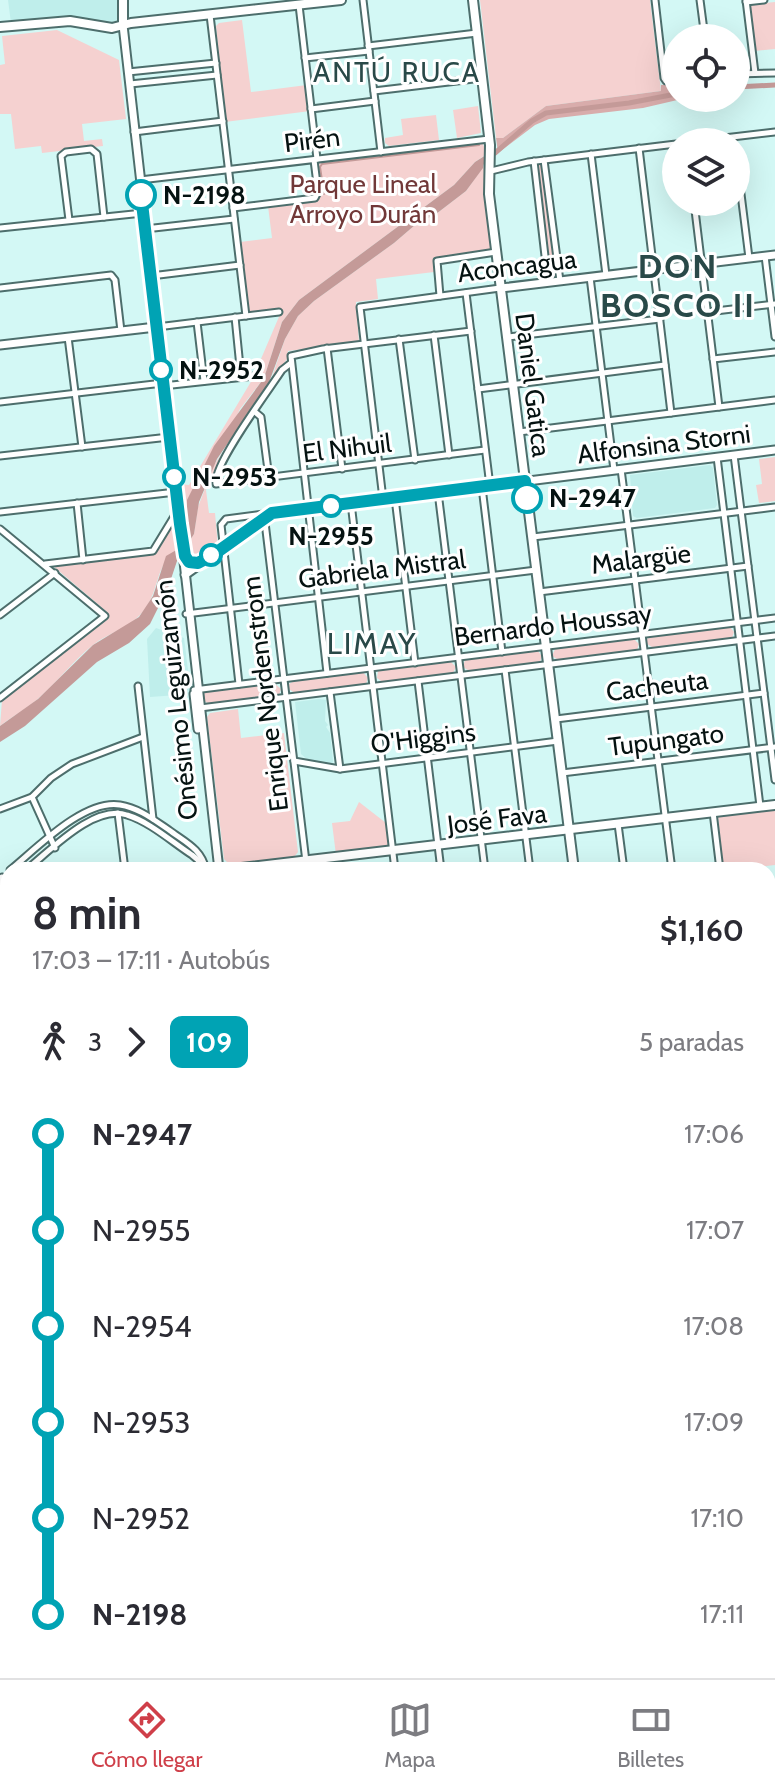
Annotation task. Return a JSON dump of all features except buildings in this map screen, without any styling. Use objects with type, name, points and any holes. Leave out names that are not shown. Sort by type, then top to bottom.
[{"type":"main road","points":[[123,0],[123,25]]},
{"type":"main road","points":[[0,27],[66,21],[100,28],[341,0]]},
{"type":"main road","name":"Daniel Gatica","points":[[473,0],[489,139],[489,190],[496,252],[573,862]]},
{"type":"main road","name":"José Fava","points":[[331,862],[775,805]]},
{"type":"street","points":[[240,0],[242,12]]},
{"type":"street","points":[[363,0],[381,152]]},
{"type":"street","points":[[655,0],[662,56]]},
{"type":"street","points":[[700,0],[703,24]]},
{"type":"street","points":[[755,73],[746,1],[764,0]]},
{"type":"street","points":[[233,208],[317,196],[299,5]]},
{"type":"street","points":[[210,15],[246,316]]},
{"type":"street","points":[[124,38],[127,29],[146,23]]},
{"type":"street","name":"Onésimo Leguizamón","points":[[123,25],[185,556],[184,574]]},
{"type":"street","points":[[305,58],[477,33]]},
{"type":"street","points":[[128,72],[216,63]]},
{"type":"street","points":[[750,73],[775,73]]},
{"type":"street","points":[[129,84],[217,75]]},
{"type":"street","points":[[374,91],[482,78]]},
{"type":"street","points":[[311,109],[375,101]]},
{"type":"street","points":[[134,132],[223,121]]},
{"type":"street","points":[[750,136],[775,132]]},
{"type":"street","name":"Pirén","points":[[139,180],[489,139]]},
{"type":"street","points":[[490,171],[534,161],[662,146]]},
{"type":"street","points":[[639,148],[671,413]]},
{"type":"street","points":[[69,220],[62,154],[95,150],[104,217]]},
{"type":"street","points":[[591,154],[606,275]]},
{"type":"street","points":[[544,160],[560,281]]},
{"type":"street","points":[[534,161],[548,282]]},
{"type":"street","points":[[0,228],[143,213]]},
{"type":"street","points":[[696,216],[719,407]]},
{"type":"street","points":[[744,216],[749,258]]},
{"type":"street","points":[[145,229],[234,219]]},
{"type":"street","points":[[440,296],[437,261],[496,252]]},
{"type":"street","name":"Aconcagua","points":[[363,344],[360,307],[775,255]]},
{"type":"street","points":[[765,256],[775,337]]},
{"type":"street","points":[[150,276],[240,265]]},
{"type":"street","points":[[0,288],[113,276],[121,331]]},
{"type":"street","points":[[590,277],[608,421],[629,525],[671,862]]},
{"type":"street","points":[[466,293],[485,450],[493,576],[502,652]]},
{"type":"street","points":[[707,312],[773,304]]},
{"type":"street","points":[[0,345],[279,312]]},
{"type":"street","points":[[235,317],[241,377]]},
{"type":"street","points":[[507,337],[660,319]]},
{"type":"street","points":[[197,322],[204,381]]},
{"type":"street","points":[[327,673],[292,355],[471,331]]},
{"type":"street","points":[[434,335],[449,455]]},
{"type":"street","points":[[68,337],[82,447]]},
{"type":"street","points":[[399,339],[415,460]]},
{"type":"street","points":[[363,344],[383,499]]},
{"type":"street","points":[[327,348],[342,469]]},
{"type":"street","points":[[713,359],[775,352]]},
{"type":"street","points":[[269,478],[260,414],[255,412],[282,370],[291,363]]},
{"type":"street","points":[[478,389],[665,365]]},
{"type":"street","points":[[0,402],[254,376]]},
{"type":"street","points":[[519,432],[775,400]]},
{"type":"street","name":"El Nihuil","points":[[255,412],[229,450],[215,483],[485,450]]},
{"type":"street","points":[[0,456],[169,437]]},
{"type":"street","name":"Alfonsina Storni","points":[[223,547],[222,521],[775,450]]},
{"type":"street","points":[[734,455],[775,780]]},
{"type":"street","points":[[717,457],[760,806]]},
{"type":"street","points":[[0,698],[105,616],[1,530],[0,511],[176,492]]},
{"type":"street","points":[[438,492],[484,862]]},
{"type":"street","points":[[395,498],[415,663]]},
{"type":"street","points":[[77,503],[83,560]]},
{"type":"street","points":[[351,503],[394,862]]},
{"type":"street","points":[[532,537],[775,507]]},
{"type":"street","points":[[44,564],[152,552],[178,510]]},
{"type":"street","name":"Alfonsina Storni","points":[[184,574],[267,515]]},
{"type":"street","name":"Enrique Nordenstrom","points":[[267,515],[274,603],[306,862]]},
{"type":"street","name":"Onésimo Leguizamón","points":[[180,524],[216,862]]},
{"type":"street","points":[[223,547],[239,684]]},
{"type":"street","name":"Alfonsina Storni","points":[[184,574],[213,555]]},
{"type":"street","points":[[185,556],[189,562],[198,563]]},
{"type":"street","name":"Malargüe","points":[[539,592],[748,566]]},
{"type":"street","name":"Gabriela Mistral","points":[[188,614],[536,570]]},
{"type":"street","points":[[0,615],[55,573]]},
{"type":"street","name":"Bernardo Houssay","points":[[196,690],[775,618]]},
{"type":"street","name":"Bernardo Houssay","points":[[198,708],[775,636]]},
{"type":"street","points":[[505,670],[529,862]]},
{"type":"street","points":[[418,681],[440,862]]},
{"type":"street","points":[[138,686],[153,819]]},
{"type":"street","points":[[330,692],[340,769]]},
{"type":"street","name":"Cacheuta","points":[[555,719],[764,693]]},
{"type":"street","points":[[0,809],[32,797],[51,778],[72,764],[143,737]]},
{"type":"street","name":"O'Higgins","points":[[294,761],[340,769],[558,741]]},
{"type":"street","name":"Tupungato","points":[[562,773],[773,747]]},
{"type":"street","points":[[32,797],[55,848]]},
{"type":"street","points":[[20,862],[95,807],[108,804],[121,805],[153,819],[194,852],[199,862]]},
{"type":"street","points":[[121,805],[118,813],[124,862]]},
{"type":"street","points":[[713,812],[719,862]]},
{"type":"street","points":[[37,862],[95,817],[118,813],[135,818],[194,852]]},
{"type":"street","points":[[618,824],[623,862]]},
{"type":"shaded area","points":[[8,0],[119,0],[121,15],[115,24],[108,25],[67,16],[11,23]]},
{"type":"shaded area","points":[[661,85],[662,104],[549,119],[535,125],[498,153],[496,138],[503,138],[546,106],[661,91]]},
{"type":"shaded area","points":[[486,155],[483,168],[466,191],[436,214],[415,225],[298,316],[285,339],[268,385],[217,459],[199,502],[194,534],[187,545],[187,500],[214,446],[264,378],[282,322],[299,300],[454,185],[475,162]]},
{"type":"shaded area","points":[[710,465],[713,468],[715,508],[633,516],[630,475]]},
{"type":"shaded area","points":[[178,549],[179,555],[168,588],[150,624],[129,643],[97,662],[25,726],[0,742],[0,726],[38,699],[93,645],[139,617],[153,596],[166,556]]},
{"type":"shaded area","points":[[156,628],[184,638],[191,694],[150,697],[147,639]]},
{"type":"shaded area","points":[[326,700],[325,721],[330,733],[333,761],[332,764],[315,766],[301,754],[295,702]]},
{"type":"green space","points":[[480,0],[650,0],[661,91],[546,106],[503,138],[496,138]]},
{"type":"green space","points":[[775,2],[775,49],[755,51],[750,7]]},
{"type":"green space","points":[[242,20],[251,92],[307,85],[310,111],[225,122],[216,26]]},
{"type":"green space","points":[[57,30],[119,60],[126,119],[82,124],[84,141],[102,139],[103,146],[42,153],[41,146],[15,149],[11,114],[0,114],[0,65],[5,64],[2,36]]},
{"type":"green space","points":[[478,106],[481,133],[457,138],[453,110]]},
{"type":"green space","points":[[436,115],[439,140],[389,146],[385,143],[385,138],[403,135],[401,119]]},
{"type":"green space","name":"Parque Lineal Arroyo Durán","points":[[483,144],[487,154],[454,185],[299,300],[282,322],[264,378],[240,409],[187,522],[185,540],[179,484],[189,485],[252,380],[281,312],[248,312],[240,242],[272,238],[268,206],[318,197],[319,162]]},
{"type":"green space","name":"Parque Lineal Arroyo Durán","points":[[486,163],[492,249],[433,258],[434,272],[376,279],[378,299],[356,302],[359,342],[288,351],[287,359],[228,447],[206,490],[209,513],[215,513],[218,547],[198,560],[190,561],[186,546],[194,534],[198,507],[214,465],[271,380],[285,339],[298,316],[415,225],[436,214],[466,191]]},
{"type":"green space","points":[[543,164],[557,275],[554,278],[550,275],[536,166]]},
{"type":"green space","points":[[775,457],[775,501],[759,503],[756,485],[762,484],[759,459]]},
{"type":"green space","points":[[174,525],[179,548],[165,562],[147,607],[129,624],[93,645],[31,705],[0,726],[2,700],[108,619],[107,612],[53,566],[153,554]]},
{"type":"green space","points":[[726,626],[734,632],[728,640],[655,649],[647,644],[647,639],[653,635]]},
{"type":"green space","points":[[633,638],[639,644],[633,652],[560,661],[552,656],[556,647]]},
{"type":"green space","points":[[537,650],[542,656],[536,664],[471,672],[463,667],[469,658]]},
{"type":"green space","points":[[450,661],[456,667],[449,675],[384,683],[377,678],[378,671],[382,669]]},
{"type":"green space","points":[[362,671],[368,678],[366,684],[296,694],[289,689],[289,684],[295,680]]},
{"type":"green space","points":[[273,682],[281,689],[275,697],[210,705],[203,700],[208,690]]},
{"type":"green space","points":[[238,709],[241,738],[284,733],[298,852],[294,857],[248,862],[227,862],[224,859],[207,717],[210,713]]},
{"type":"green space","points":[[359,802],[386,823],[388,846],[336,855],[332,823],[350,821]]},
{"type":"green space","points":[[775,810],[775,862],[722,862],[718,817]]},
{"type":"waterway","points":[[750,86],[775,85]]},
{"type":"waterway","points":[[495,153],[546,113],[662,97]]},
{"type":"waterway","points":[[324,194],[322,164],[479,145]]},
{"type":"bus line","name":"109","points":[[141,195],[180,524],[185,556],[189,562],[198,563],[213,555],[272,513],[525,481],[527,498]]},
{"type":"place","name":"N-2198","points":[[141,195]]},
{"type":"place","name":"N-2952","points":[[161,370]]},
{"type":"place","name":"N-2953","points":[[174,477]]},
{"type":"place","name":"N-2947","points":[[527,498]]},
{"type":"place","name":"N-2955","points":[[331,506]]},
{"type":"district","name":"ANTÚ RUCA","points":[[397,72]]},
{"type":"district","name":"DON BOSCO II","points":[[678,286]]},
{"type":"district","name":"LIMAY","points":[[372,644]]}]
